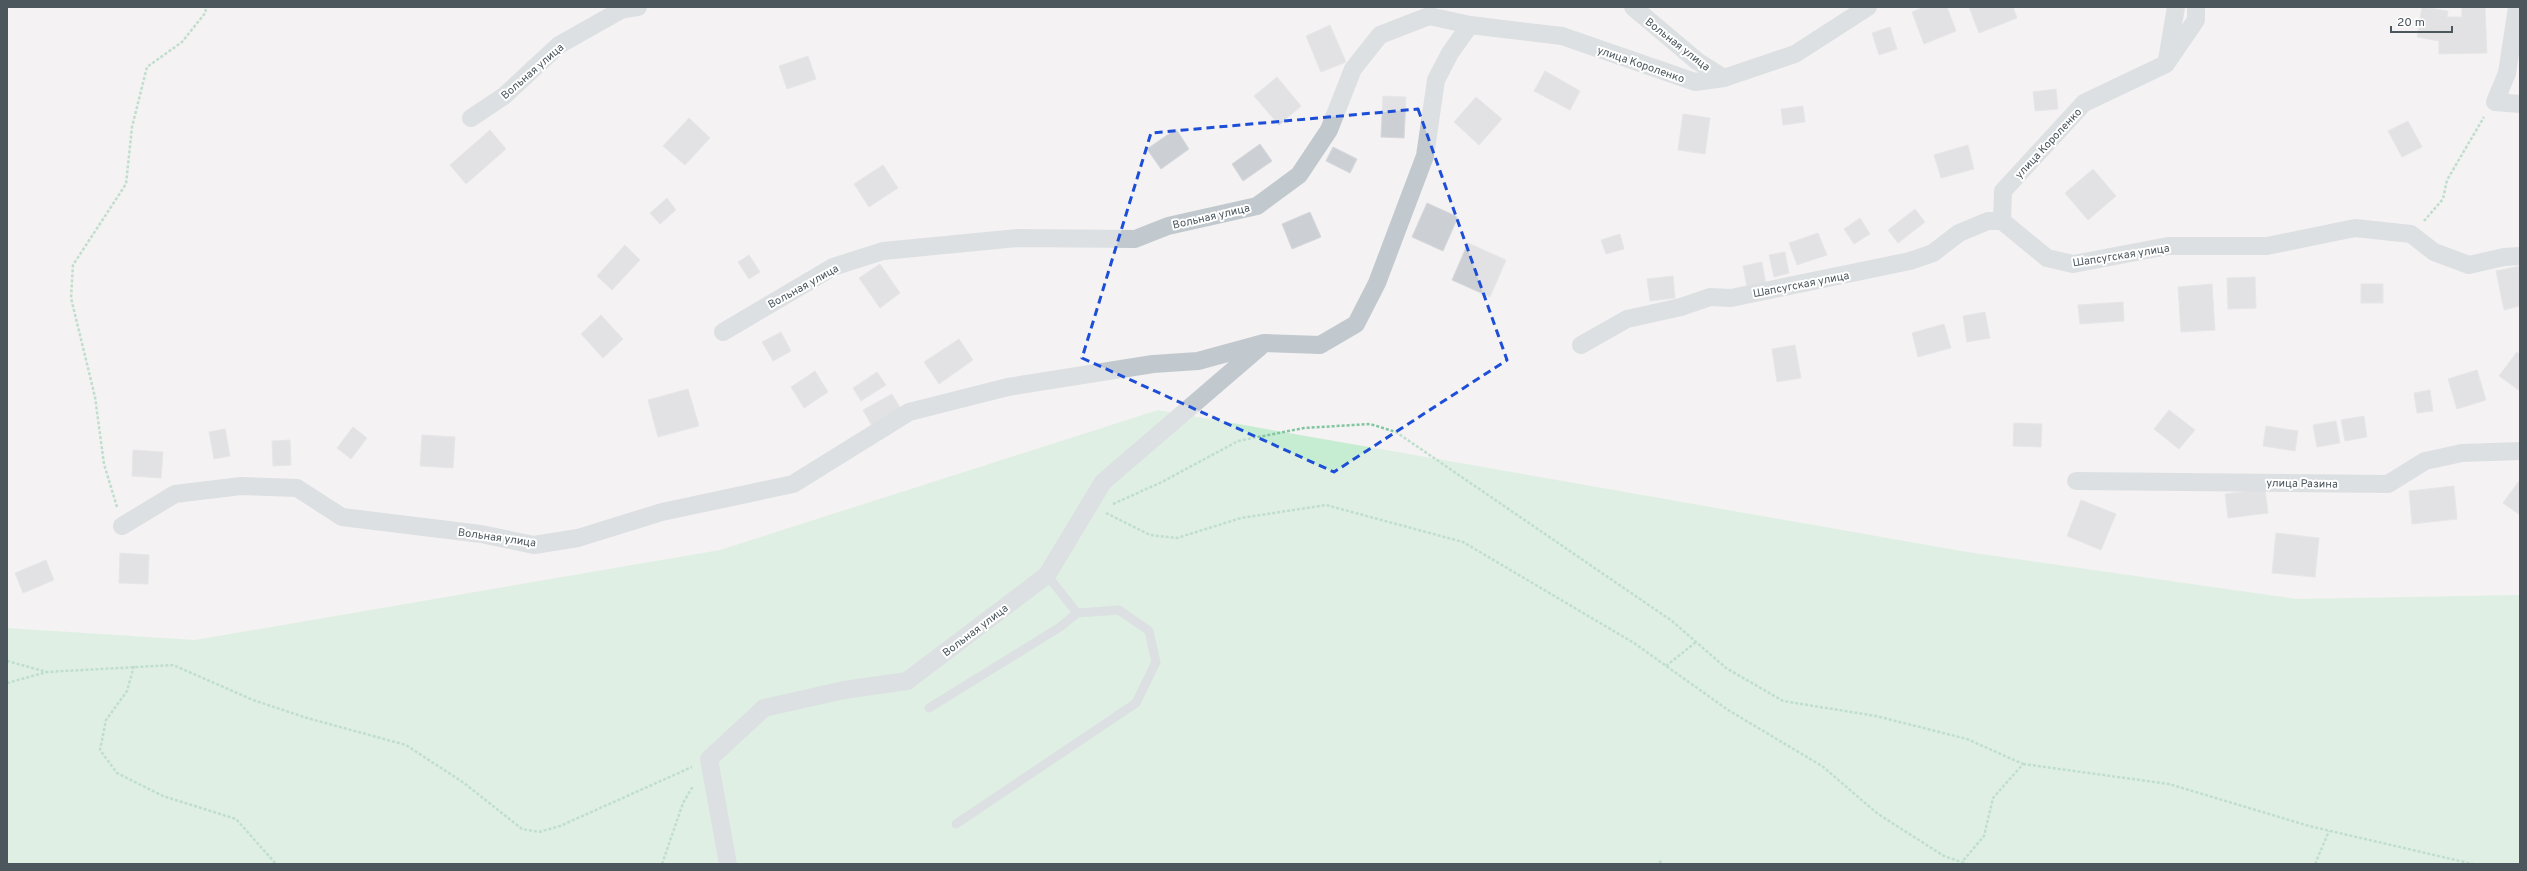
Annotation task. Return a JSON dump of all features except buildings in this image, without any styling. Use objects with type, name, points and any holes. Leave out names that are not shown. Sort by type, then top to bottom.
[{"type":"street","name":"Вольная улица","points":[[471,118],[504,96],[559,45],[621,10],[638,7]]},
{"type":"street","name":"Вольная улица","points":[[1633,7],[1697,61],[1724,78]]},
{"type":"street","name":"улица Короленко","points":[[1470,25],[1562,36],[1695,82],[1724,78],[1795,54],[1868,7]]},
{"type":"street","points":[[2166,64],[2176,7]]},
{"type":"street","points":[[2166,64],[2196,20],[2196,7]]},
{"type":"street","points":[[2517,7],[2507,73],[2495,102],[2520,104]]},
{"type":"street","name":"Вольная улица","points":[[122,526],[175,494],[241,486],[297,488],[342,517],[481,534],[534,545],[542,544],[578,538],[662,512],[793,484],[909,412],[1008,387],[1153,364],[1198,361],[1264,343],[1320,345],[1356,324],[1377,283],[1425,156],[1436,80],[1450,53],[1470,25],[1429,16],[1380,35],[1353,69],[1328,130],[1299,174],[1257,206],[1168,226],[1135,239],[1018,238],[883,251],[833,267],[723,332]]},
{"type":"street","name":"улица Короленко","points":[[2002,221],[2003,191],[2084,103],[2166,64]]},
{"type":"street","name":"Шапсугская улица","points":[[1581,345],[1627,319],[1652,312],[1681,307],[1710,297],[1731,298],[1910,261],[1933,253],[1959,233],[1988,222],[2002,221],[2047,258],[2073,264],[2168,246],[2267,246],[2355,228],[2411,234]]},
{"type":"street","points":[[2411,234],[2434,252],[2469,265],[2504,257],[2520,256]]},
{"type":"street","name":"Вольная улица","points":[[709,759],[764,708],[844,690],[907,681],[1047,575],[1103,482],[1264,343]]},
{"type":"street","name":"улица Разина","points":[[2076,481],[2388,484],[2425,460],[2462,453],[2520,451]]},
{"type":"street","points":[[709,759],[728,864]]},
{"type":"lane","points":[[1047,575],[1077,613]]},
{"type":"lane","points":[[929,708],[1060,628],[1077,613],[1119,610],[1149,631],[1156,662],[1136,703],[956,824]]},
{"type":"path","points":[[122,526],[104,464],[95,397],[71,298],[73,265],[126,184],[132,127],[147,67],[182,42],[206,12],[205,7]]},
{"type":"path","points":[[2411,234],[2443,200],[2447,180],[2495,102]]},
{"type":"path","points":[[1967,864],[1944,856],[1878,814],[1822,766],[1728,710],[1634,644],[1463,542],[1326,505],[1241,518],[1177,538],[1150,535],[1103,512],[1120,500],[1162,482],[1238,441],[1304,428],[1370,424],[1396,432],[1672,621],[1726,668],[1783,701],[1876,716],[1959,737],[2022,764],[2169,784],[2329,831],[2473,864]]},
{"type":"path","points":[[1666,666],[1696,642]]},
{"type":"path","points":[[7,661],[47,672]]},
{"type":"path","points":[[7,683],[47,672],[173,665],[253,700],[307,718],[406,745],[464,783],[522,829],[539,832],[560,826],[709,759]]},
{"type":"path","points":[[134,666],[127,691],[106,720],[100,750],[118,772],[163,796],[236,819],[276,864]]},
{"type":"path","points":[[662,864],[684,803],[709,759]]},
{"type":"path","points":[[1962,862],[1984,836],[1993,798],[2022,764]]},
{"type":"path","points":[[2315,864],[2329,831]]},
{"type":"path","points":[[1659,861],[1663,864]]},
{"type":"highlighted area","points":[[1418,109],[1507,360],[1334,472],[1082,358],[1151,133]]},
{"type":"green space","points":[[1158,410],[1967,552],[2296,599],[2520,595],[2520,864],[7,864],[7,628],[195,640],[720,550]]}]
